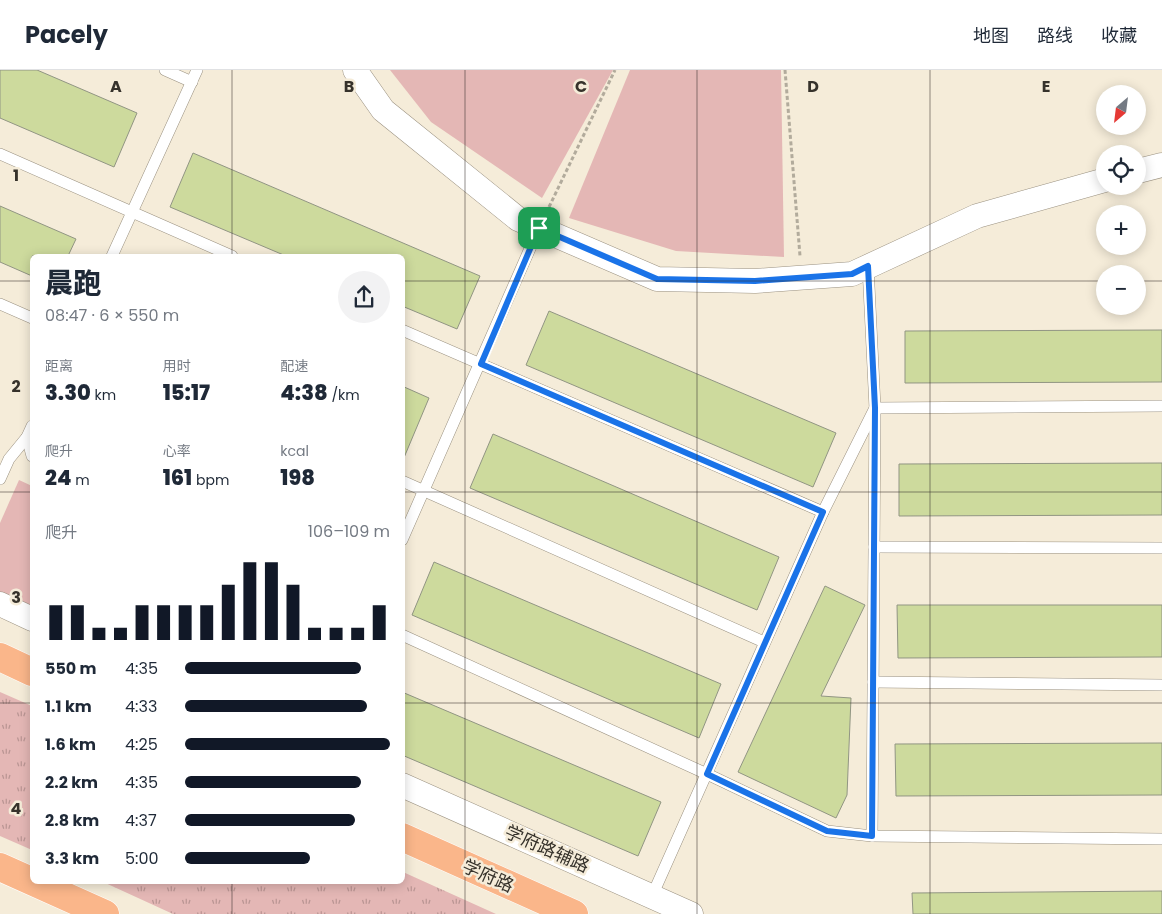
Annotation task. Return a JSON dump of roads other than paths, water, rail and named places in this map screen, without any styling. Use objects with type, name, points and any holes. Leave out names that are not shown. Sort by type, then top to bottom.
[{"type":"highway","points":[[0,657],[30,671]]},
{"type":"highway","name":"学府路","points":[[405,838],[574,914]]},
{"type":"highway","points":[[0,867],[30,880]]},
{"type":"highway","points":[[38,884],[105,914]]},
{"type":"street","points":[[355,70],[383,110],[518,219],[657,279],[755,281],[852,274],[977,216],[1096,183]]},
{"type":"street","points":[[1146,169],[1162,165]]},
{"type":"street","points":[[0,604],[30,618]]},
{"type":"street","name":"学府路辅路","points":[[405,786],[691,914]]},
{"type":"lane","points":[[165,70],[192,82]]},
{"type":"lane","points":[[113,254],[197,70]]},
{"type":"lane","points":[[0,154],[227,254]]},
{"type":"lane","points":[[405,533],[481,364],[539,228]]},
{"type":"lane","points":[[868,266],[875,408],[872,836]]},
{"type":"lane","points":[[0,304],[30,317]]},
{"type":"lane","points":[[405,331],[823,512]]},
{"type":"lane","points":[[875,408],[1162,406]]},
{"type":"lane","points":[[652,896],[823,512],[875,408]]},
{"type":"lane","points":[[0,479],[9,459],[27,438],[30,431]]},
{"type":"lane","points":[[27,438],[30,449]]},
{"type":"lane","points":[[405,483],[764,642]]},
{"type":"lane","points":[[874,547],[1162,548]]},
{"type":"lane","points":[[405,636],[707,774],[827,831],[872,836],[1162,839]]},
{"type":"lane","points":[[873,682],[1162,685]]}]
